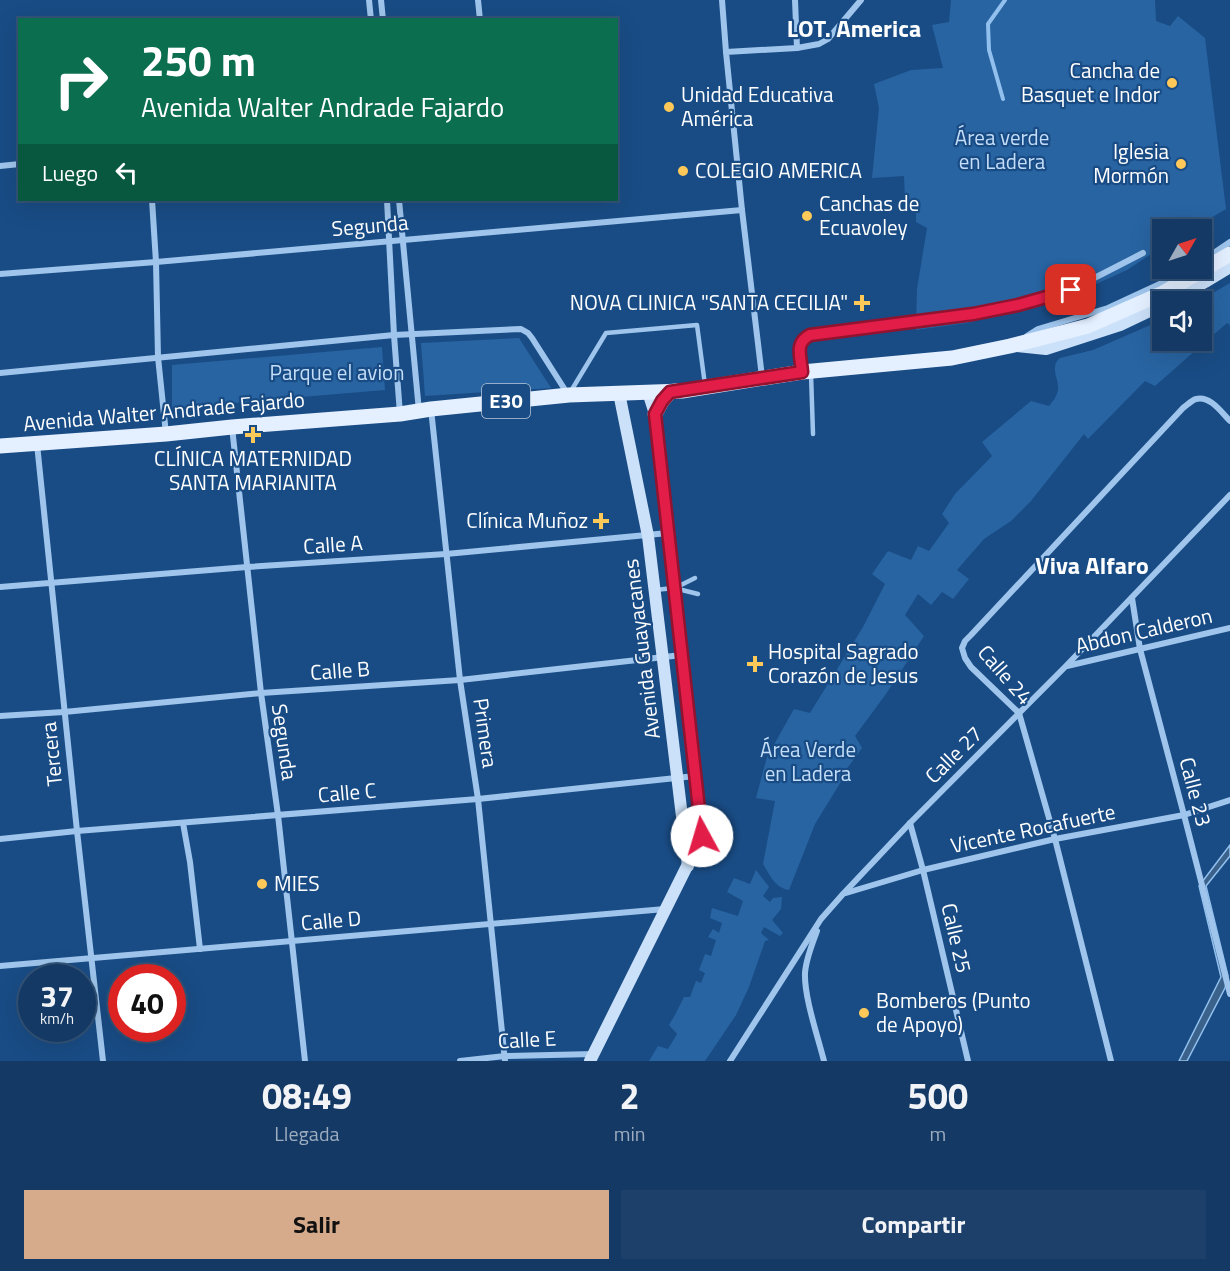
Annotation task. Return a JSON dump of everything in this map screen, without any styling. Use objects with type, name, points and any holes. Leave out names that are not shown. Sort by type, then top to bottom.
[{"type":"main road","name":"Avenida Walter Andrade Fajardo","points":[[0,446],[400,414],[569,394],[682,391],[807,372],[952,358],[1088,326],[1163,293],[1230,254]]},
{"type":"main road","points":[[655,414],[670,392],[682,391]]},
{"type":"street","points":[[369,0],[371,18]]},
{"type":"street","points":[[381,0],[383,18]]},
{"type":"street","points":[[478,0],[480,18]]},
{"type":"street","points":[[722,0],[742,210],[762,379]]},
{"type":"street","points":[[795,0],[797,48]]},
{"type":"street","points":[[726,52],[797,48],[819,44],[828,39],[861,0]]},
{"type":"street","points":[[0,166],[18,164]]},
{"type":"street","points":[[152,201],[158,357],[166,434]]},
{"type":"street","points":[[387,201],[400,414]]},
{"type":"street","name":"Primera","points":[[399,201],[411,335],[425,410],[446,554],[460,680],[478,799],[505,1059]]},
{"type":"street","name":"Segunda","points":[[0,274],[742,210]]},
{"type":"street","points":[[1212,254],[1230,242]]},
{"type":"street","points":[[807,372],[799,345],[810,335],[973,314],[1018,305],[1071,290],[1143,254]]},
{"type":"street","points":[[1188,291],[1230,267]]},
{"type":"street","name":"Avenida Walter Andrade Fajardo","points":[[1010,346],[1038,329],[1108,308],[1171,279]]},
{"type":"street","name":"Avenida Walter Andrade Fajardo","points":[[1010,346],[1047,349],[1120,325],[1152,310]]},
{"type":"street","points":[[0,373],[394,335],[521,330],[532,338],[569,394]]},
{"type":"street","name":"Avenida Guayacanes","points":[[592,1058],[702,836],[655,414],[648,392]]},
{"type":"street","name":"Avenida Guayacanes","points":[[619,393],[648,536],[688,866]]},
{"type":"street","name":"Calle 24","points":[[1111,1061],[1055,839],[1019,712],[972,667],[964,658],[962,648],[965,641],[1184,408],[1195,399],[1205,398],[1230,421]]},
{"type":"street","name":"Segunda","points":[[232,427],[305,1061]]},
{"type":"street","name":"Tercera","points":[[36,444],[103,1061]]},
{"type":"street","name":"Calle 27","points":[[730,1061],[821,919],[843,894],[1230,495]]},
{"type":"street","name":"Calle A","points":[[0,587],[446,554],[668,533]]},
{"type":"street","name":"Calle 23","points":[[1132,598],[1140,649],[1230,994]]},
{"type":"street","name":"Abdon Calderon","points":[[1065,667],[1230,628]]},
{"type":"street","name":"Calle B","points":[[0,716],[261,693],[460,680],[682,655]]},
{"type":"street","name":"Calle C","points":[[0,839],[478,799],[695,776]]},
{"type":"street","name":"Vicente Rocafuerte","points":[[843,894],[923,870],[1055,839],[1184,814],[1230,800]]},
{"type":"street","points":[[183,823],[200,949]]},
{"type":"street","name":"Calle 25","points":[[910,823],[968,1061]]},
{"type":"street","name":"Calle D","points":[[0,966],[666,909]]},
{"type":"street","points":[[821,919],[805,972],[807,993],[824,1061]]},
{"type":"street","name":"Calle E","points":[[460,1061],[592,1058]]},
{"type":"lane","points":[[569,394],[606,333],[697,325],[705,387]]},
{"type":"lane","points":[[807,372],[813,434]]},
{"type":"lane","points":[[655,590],[674,588],[695,578]]},
{"type":"lane","points":[[674,588],[698,594]]},
{"type":"green space","name":"Área verde en Ladera","points":[[951,0],[1155,0],[1156,21],[1170,26],[1178,16],[1205,38],[1226,209],[1209,219],[1152,219],[1152,254],[1127,270],[1094,285],[1053,301],[967,323],[916,330],[917,289],[927,228],[916,222],[916,210],[905,202],[904,176],[872,178],[879,108],[874,84],[911,70],[943,68],[932,25],[949,22]]},
{"type":"green space","name":"Área Verde en Ladera","points":[[1230,283],[1230,325],[1227,323],[1212,336],[1212,293]]},
{"type":"green space","name":"Área Verde en Ladera","points":[[1152,324],[1152,351],[1195,351],[1155,386],[1145,381],[1088,439],[1084,434],[1031,501],[1011,521],[984,539],[957,570],[969,579],[953,599],[942,592],[931,605],[918,594],[905,615],[924,636],[855,736],[862,748],[846,770],[815,824],[789,890],[780,887],[763,864],[775,801],[756,798],[767,757],[794,709],[810,713],[863,627],[885,584],[872,574],[888,551],[911,560],[918,546],[929,551],[949,523],[942,514],[955,494],[992,456],[982,442],[1031,401],[1049,406],[1058,389],[1055,373],[1057,361],[1060,358],[1093,350]]},
{"type":"green space","points":[[519,338],[551,388],[425,396],[421,343]]},
{"type":"green space","name":"Parque el avion","points":[[382,347],[385,390],[172,408],[172,365]]},
{"type":"green space","points":[[756,870],[769,887],[763,896],[770,902],[773,898],[782,897],[781,909],[772,920],[783,933],[780,936],[764,927],[761,933],[769,940],[765,941],[749,987],[736,1015],[705,1061],[649,1061],[658,1046],[668,1049],[677,1034],[669,1025],[684,997],[690,997],[696,981],[701,983],[705,973],[699,970],[705,954],[711,956],[716,940],[708,937],[713,929],[719,933],[722,923],[710,918],[712,908],[738,916],[743,901],[727,892],[734,878],[750,884]]},
{"type":"shaded area","points":[[1230,845],[1230,856],[1206,886],[1228,976],[1225,988],[1187,1061],[1179,1061],[1221,977],[1199,886]]},
{"type":"waterway","points":[[1003,99],[989,50],[988,24],[1005,0]]},
{"type":"place","name":"Cancha de Basquet e Indor","points":[[1172,83]]},
{"type":"place","name":"Unidad Educativa América","points":[[669,107]]},
{"type":"place","name":"Iglesia Mormón","points":[[1181,164]]},
{"type":"place","name":"COLEGIO AMERICA","points":[[683,171]]},
{"type":"place","name":"Canchas de Ecuavoley","points":[[807,216]]},
{"type":"place","name":"NOVA CLINICA \"SANTA CECILIA\"","points":[[862,303]]},
{"type":"place","name":"CLÍNICA MATERNIDAD SANTA MARIANITA","points":[[253,435]]},
{"type":"place","name":"Clínica Muñoz","points":[[601,521]]},
{"type":"place","name":"Hospital Sagrado Corazón de Jesus","points":[[755,664]]},
{"type":"place","name":"MIES","points":[[262,884]]},
{"type":"place","name":"Bomberos (Punto de Apoyo)","points":[[864,1013]]},
{"type":"district","name":"LOT. America","points":[[854,29]]},
{"type":"district","name":"Viva Alfaro","points":[[1092,566]]},
{"type":"route","points":[[702,836],[655,414],[662,401],[670,392],[802,372],[799,345],[810,335],[973,314],[1002,309],[1071,290]]}]
